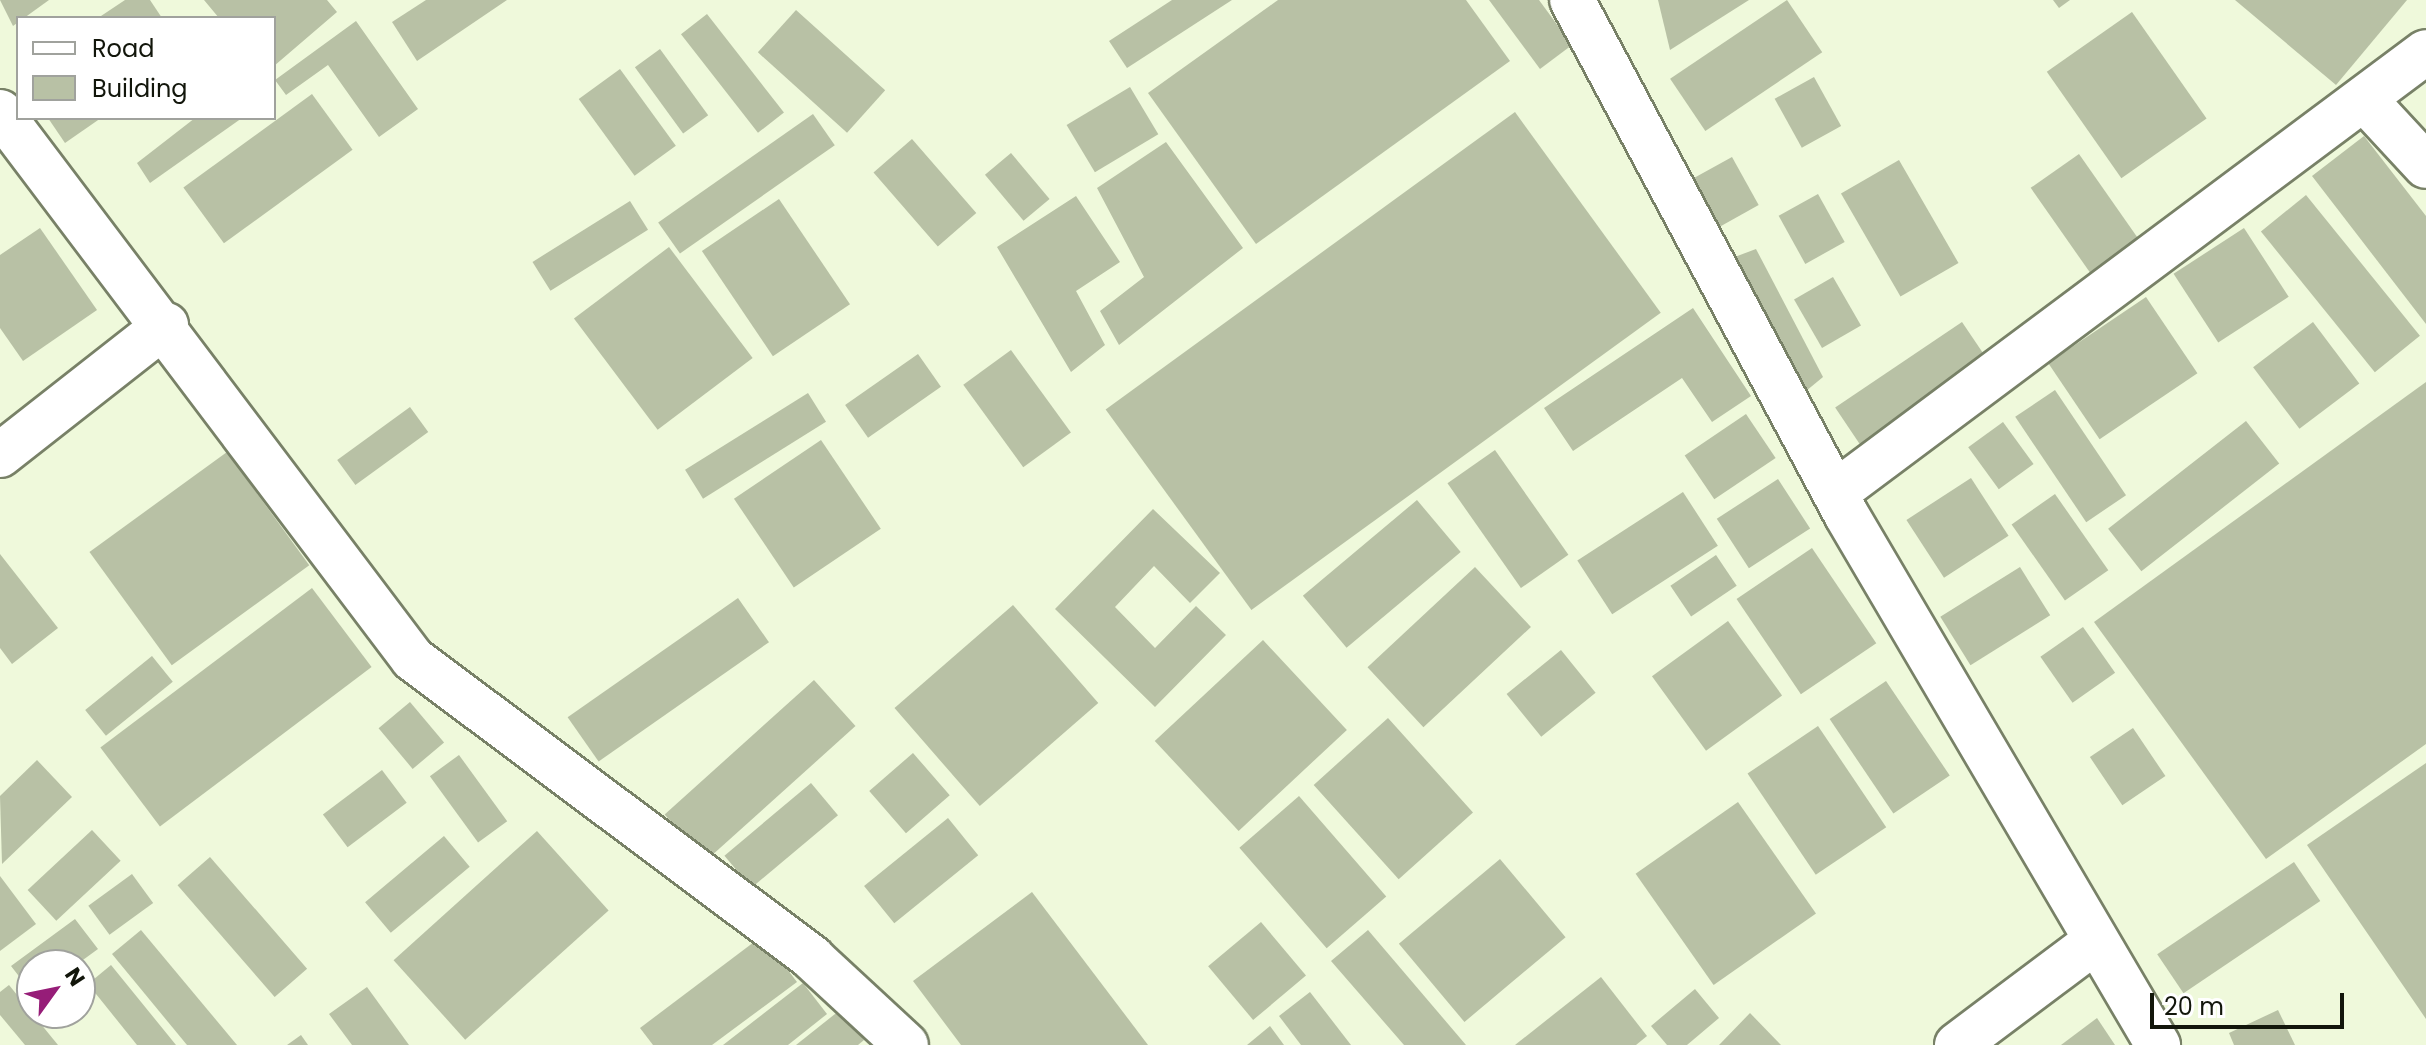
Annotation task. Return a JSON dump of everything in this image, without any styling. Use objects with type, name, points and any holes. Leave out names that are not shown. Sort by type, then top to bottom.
[{"type":"street","points":[[1572,0],[1835,493],[2094,942],[2158,1045]]},
{"type":"street","points":[[1835,493],[2426,52]]},
{"type":"street","points":[[2364,99],[2426,166]]},
{"type":"street","points":[[0,112],[166,325],[413,659],[812,958],[906,1045]]},
{"type":"street","points":[[0,455],[166,325]]},
{"type":"street","points":[[1957,1045],[2094,942]]},
{"type":"building","points":[[0,0],[49,0],[27,16],[16,16],[13,26]]},
{"type":"building","points":[[125,0],[150,0],[161,16],[101,16]]},
{"type":"building","points":[[204,0],[327,0],[337,12],[276,64],[276,16],[217,16]]},
{"type":"building","points":[[426,0],[507,0],[417,61],[392,22]]},
{"type":"building","points":[[1172,0],[1232,0],[1127,68],[1109,41]]},
{"type":"building","points":[[1278,0],[1466,0],[1510,61],[1256,244],[1148,93]]},
{"type":"building","points":[[1489,0],[1539,0],[1572,45],[1540,69]]},
{"type":"building","points":[[1658,0],[1749,0],[1670,50]]},
{"type":"building","points":[[1787,0],[1822,52],[1705,131],[1670,79]]},
{"type":"building","points":[[2053,0],[2070,0],[2059,8]]},
{"type":"building","points":[[2235,0],[2407,0],[2336,85]]},
{"type":"building","points":[[796,10],[885,90],[847,133],[758,52]]},
{"type":"building","points":[[2132,12],[2207,118],[2121,178],[2047,72]]},
{"type":"building","points":[[707,14],[784,113],[758,133],[681,34]]},
{"type":"building","points":[[356,21],[418,109],[379,137],[328,65],[286,95],[276,79]]},
{"type":"building","points":[[660,49],[708,115],[683,134],[635,67]]},
{"type":"building","points":[[620,69],[676,146],[635,176],[579,99]]},
{"type":"building","points":[[1814,77],[1841,126],[1802,148],[1775,99]]},
{"type":"building","points":[[1130,87],[1158,134],[1095,172],[1067,125]]},
{"type":"building","points":[[312,94],[353,150],[224,243],[183,187]]},
{"type":"building","points":[[1515,112],[1661,313],[1251,610],[1106,409]]},
{"type":"building","points":[[813,114],[835,145],[680,254],[658,222]]},
{"type":"building","points":[[49,120],[98,120],[65,143]]},
{"type":"building","points":[[192,120],[239,120],[150,183],[137,163]]},
{"type":"building","points":[[2364,136],[2426,216],[2426,324],[2312,176]]},
{"type":"building","points":[[912,139],[976,213],[938,246],[874,172]]},
{"type":"building","points":[[1166,142],[1243,248],[1119,345],[1100,311],[1144,277],[1097,188]]},
{"type":"building","points":[[1011,153],[1050,199],[1024,221],[985,175]]},
{"type":"building","points":[[2079,154],[2143,246],[2095,280],[2031,188]]},
{"type":"building","points":[[1732,157],[1759,205],[1720,226],[1694,178]]},
{"type":"building","points":[[1899,160],[1958,263],[1900,297],[1841,194]]},
{"type":"building","points":[[1818,194],[1845,242],[1805,264],[1779,216]]},
{"type":"building","points":[[2306,195],[2420,336],[2375,372],[2261,232]]},
{"type":"building","points":[[1076,196],[1120,262],[1076,291],[1105,345],[1071,372],[997,247]]},
{"type":"building","points":[[779,199],[850,304],[773,356],[702,251]]},
{"type":"building","points":[[630,201],[648,230],[550,291],[532,262]]},
{"type":"building","points":[[40,228],[97,310],[23,361],[0,328],[0,255]]},
{"type":"building","points":[[2244,228],[2289,297],[2218,343],[2174,274]]},
{"type":"building","points":[[669,247],[753,358],[658,430],[574,319]]},
{"type":"building","points":[[1756,249],[1823,377],[1800,396],[1732,258]]},
{"type":"building","points":[[1833,277],[1861,325],[1822,348],[1794,300]]},
{"type":"building","points":[[2146,297],[2197,373],[2100,439],[2048,363]]},
{"type":"building","points":[[1693,308],[1751,396],[1712,422],[1682,378],[1573,451],[1544,408]]},
{"type":"building","points":[[1962,322],[1994,370],[1868,456],[1835,408]]},
{"type":"building","points":[[2313,322],[2359,383],[2299,429],[2253,367]]},
{"type":"building","points":[[1011,350],[1071,433],[1023,467],[963,385]]},
{"type":"building","points":[[918,354],[941,387],[868,438],[845,405]]},
{"type":"building","points":[[2426,382],[2426,744],[2266,859],[2094,622]]},
{"type":"building","points":[[2055,390],[2126,495],[2086,522],[2015,417]]},
{"type":"building","points":[[808,393],[826,422],[703,499],[685,470]]},
{"type":"building","points":[[410,407],[428,432],[355,485],[337,460]]},
{"type":"building","points":[[1746,414],[1776,458],[1714,499],[1685,455]]},
{"type":"building","points":[[2246,421],[2279,464],[2141,571],[2108,529]]},
{"type":"building","points":[[2003,422],[2034,464],[1999,489],[1968,447]]},
{"type":"building","points":[[821,440],[881,529],[794,587],[734,499]]},
{"type":"building","points":[[1495,450],[1568,555],[1521,588],[1447,483]]},
{"type":"building","points":[[227,452],[309,565],[172,665],[89,552]]},
{"type":"building","points":[[1971,478],[2009,536],[1944,578],[1906,520]]},
{"type":"building","points":[[1778,479],[1810,528],[1749,568],[1717,519]]},
{"type":"building","points":[[1683,492],[1718,546],[1612,614],[1577,561]]},
{"type":"building","points":[[2055,494],[2108,570],[2065,601],[2012,524]]},
{"type":"building","points":[[1417,500],[1461,552],[1347,648],[1303,596]]},
{"type":"building","points":[[1153,509],[1220,573],[1190,603],[1154,566],[1115,607],[1155,648],[1196,606],[1226,635],[1155,707],[1055,609]]},
{"type":"building","points":[[1812,548],[1876,643],[1801,694],[1737,599]]},
{"type":"building","points":[[0,554],[58,628],[12,664],[0,648]]},
{"type":"building","points":[[1716,555],[1737,586],[1691,616],[1670,586]]},
{"type":"building","points":[[1475,567],[1531,627],[1423,727],[1367,667]]},
{"type":"building","points":[[2020,567],[2050,615],[1970,665],[1940,617]]},
{"type":"building","points":[[312,588],[372,667],[160,827],[100,747]]},
{"type":"building","points":[[738,598],[769,642],[599,762],[568,717]]},
{"type":"building","points":[[1013,605],[1098,703],[980,806],[895,708]]},
{"type":"building","points":[[1728,621],[1782,695],[1706,751],[1652,676]]},
{"type":"building","points":[[2083,627],[2115,673],[2073,703],[2040,657]]},
{"type":"building","points":[[1263,640],[1347,730],[1239,831],[1155,741]]},
{"type":"building","points":[[1561,650],[1596,693],[1541,737],[1507,694]]},
{"type":"building","points":[[152,656],[173,682],[106,736],[85,710]]},
{"type":"building","points":[[814,680],[855,726],[706,861],[665,814]]},
{"type":"building","points":[[1886,681],[1950,776],[1893,814],[1830,719]]},
{"type":"building","points":[[410,702],[444,743],[413,769],[379,728]]},
{"type":"building","points":[[1388,718],[1473,812],[1399,879],[1314,785]]},
{"type":"building","points":[[1818,726],[1886,827],[1816,875],[1748,774]]},
{"type":"building","points":[[2133,728],[2165,776],[2122,805],[2090,757]]},
{"type":"building","points":[[913,753],[950,795],[906,833],[869,791]]},
{"type":"building","points":[[459,755],[507,821],[478,842],[430,776]]},
{"type":"building","points":[[37,760],[72,797],[2,864],[0,796]]},
{"type":"building","points":[[2426,763],[2426,1019],[2307,845]]},
{"type":"building","points":[[382,770],[407,803],[348,847],[323,815]]},
{"type":"building","points":[[811,783],[838,815],[751,888],[724,856]]},
{"type":"building","points":[[1299,796],[1386,896],[1327,948],[1239,848]]},
{"type":"building","points":[[1738,802],[1816,913],[1714,985],[1636,874]]},
{"type":"building","points":[[948,818],[978,855],[894,923],[864,886]]},
{"type":"building","points":[[92,830],[121,861],[56,921],[28,890]]},
{"type":"building","points":[[537,831],[609,911],[465,1040],[394,960]]},
{"type":"building","points":[[444,836],[470,867],[391,933],[365,902]]},
{"type":"building","points":[[210,857],[307,969],[275,997],[178,885]]},
{"type":"building","points":[[1500,859],[1566,937],[1464,1022],[1399,944]]},
{"type":"building","points":[[2294,862],[2320,901],[2183,993],[2157,954]]},
{"type":"building","points":[[132,874],[153,903],[109,935],[88,906]]},
{"type":"building","points":[[0,876],[36,924],[0,951]]},
{"type":"building","points":[[1032,892],[1148,1045],[961,1045],[913,981]]},
{"type":"building","points":[[75,919],[98,949],[96,950],[34,949]]},
{"type":"building","points":[[1261,922],[1306,976],[1253,1020],[1208,966]]},
{"type":"building","points":[[141,930],[237,1045],[187,1045],[112,954]]},
{"type":"building","points":[[1368,930],[1466,1045],[1404,1045],[1331,961]]},
{"type":"building","points":[[762,936],[797,982],[712,1045],[653,1045],[640,1028]]},
{"type":"building","points":[[111,965],[176,1045],[137,1045],[96,994],[96,977]]},
{"type":"building","points":[[1601,977],[1647,1036],[1636,1045],[1515,1045]]},
{"type":"building","points":[[803,983],[827,1014],[788,1045],[723,1045]]},
{"type":"building","points":[[9,985],[16,994],[16,1029],[45,1029],[58,1045],[25,1045],[0,1015],[0,992]]},
{"type":"building","points":[[367,987],[409,1045],[352,1045],[329,1014]]},
{"type":"building","points":[[1695,989],[1719,1018],[1687,1045],[1667,1045],[1651,1026]]},
{"type":"building","points":[[1310,992],[1351,1045],[1301,1045],[1279,1016]]},
{"type":"building","points":[[840,1010],[864,1040],[858,1045],[796,1045]]},
{"type":"building","points":[[2278,1010],[2295,1045],[2234,1045],[2229,1033]]},
{"type":"building","points":[[1750,1013],[1781,1045],[1719,1045]]},
{"type":"building","points":[[2097,1018],[2115,1045],[2061,1045]]},
{"type":"building","points":[[1270,1026],[1284,1045],[1247,1045]]},
{"type":"building","points":[[301,1035],[308,1045],[287,1045]]}]
